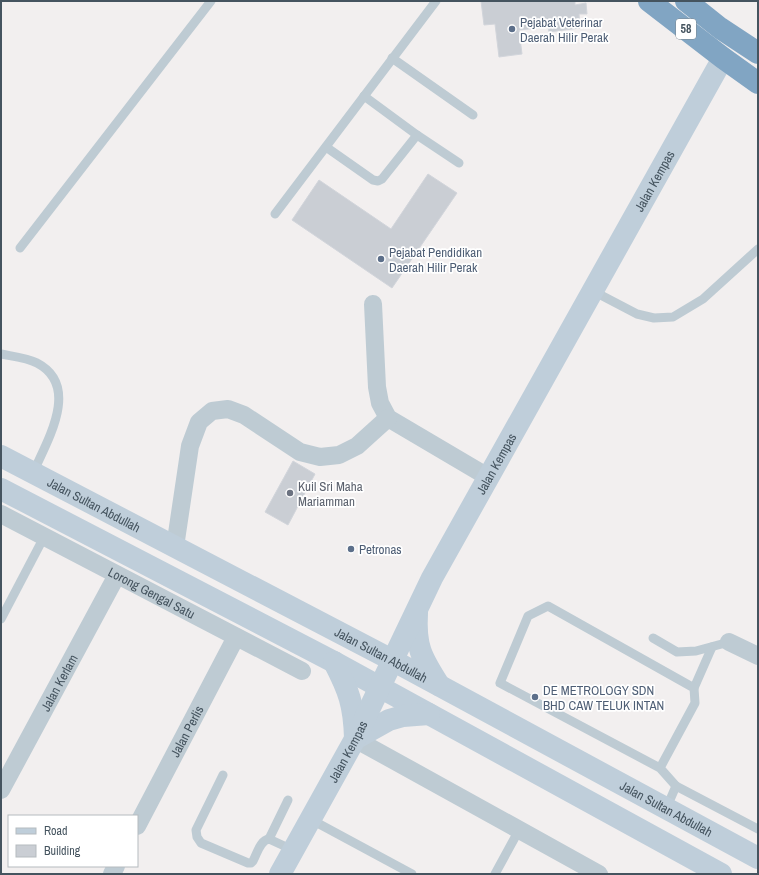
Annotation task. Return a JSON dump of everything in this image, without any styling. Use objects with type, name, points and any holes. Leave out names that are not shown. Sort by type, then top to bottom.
[{"type":"highway","name":"58","points":[[650,1],[723,58],[758,83]]},
{"type":"highway","name":"58","points":[[686,1],[720,28],[758,53]]},
{"type":"main road","name":"Jalan Kempas","points":[[280,874],[355,739],[435,572],[723,58]]},
{"type":"main road","name":"Jalan Sultan Abdullah","points":[[1,456],[392,660],[758,858]]},
{"type":"main road","points":[[1,489],[334,662],[721,874]]},
{"type":"main road","points":[[417,607],[416,629],[419,646],[424,662],[440,686]]},
{"type":"main road","points":[[334,662],[350,697],[354,716],[355,739],[388,720],[403,716],[429,714]]},
{"type":"street","points":[[373,304],[377,386],[380,403],[388,418],[488,477]]},
{"type":"street","points":[[175,547],[190,446],[199,422],[212,411],[228,409],[244,415],[300,452],[320,456],[339,455],[357,446],[388,418]]},
{"type":"street","name":"Lorong Gengal Satu","points":[[1,514],[302,671]]},
{"type":"street","name":"Jalan Kerlam","points":[[1,790],[118,575]]},
{"type":"street","name":"Jalan Perlis","points":[[138,824],[236,637]]},
{"type":"street","points":[[729,642],[758,656]]},
{"type":"street","points":[[355,739],[599,874]]},
{"type":"lane","points":[[20,248],[211,1]]},
{"type":"lane","points":[[275,214],[436,1]]},
{"type":"lane","points":[[392,58],[473,115]]},
{"type":"lane","points":[[364,96],[417,135],[459,163]]},
{"type":"lane","points":[[326,147],[373,180],[378,181],[382,179],[417,135]]},
{"type":"lane","points":[[593,291],[637,314],[654,318],[673,317],[703,299],[758,249]]},
{"type":"lane","points":[[1,354],[36,362],[49,372],[58,386],[60,402],[54,425],[33,473]]},
{"type":"lane","points":[[1,619],[44,536]]},
{"type":"lane","points":[[694,688],[548,606],[528,616],[500,683],[660,768],[676,786],[758,829]]},
{"type":"lane","points":[[653,638],[677,652],[696,651],[729,642]]},
{"type":"lane","points":[[660,768],[695,703],[694,688],[712,647]]},
{"type":"lane","points":[[224,774],[196,830],[196,837],[201,843],[248,863],[252,863],[262,842],[265,839],[269,839],[293,850]]},
{"type":"lane","points":[[666,809],[676,786]]},
{"type":"lane","points":[[269,839],[288,800]]},
{"type":"lane","points":[[310,818],[412,874]]},
{"type":"lane","points":[[495,874],[519,830]]},
{"type":"building","name":"Pejabat Veterinar Daerah Hilir Perak","points":[[481,1],[575,1],[575,5],[586,3],[587,14],[579,14],[580,28],[549,32],[548,27],[519,30],[522,54],[499,57],[495,24],[484,25]]},
{"type":"building","name":"Pejabat Pendidikan Daerah Hilir Perak","points":[[428,174],[457,193],[392,288],[292,220],[319,180],[391,229]]},
{"type":"building","name":"Kuil Sri Maha Mariamman","points":[[293,461],[315,474],[288,525],[265,512]]},
{"type":"place","name":"Pejabat Veterinar Daerah Hilir Perak","points":[[512,29]]},
{"type":"place","name":"Pejabat Pendidikan Daerah Hilir Perak","points":[[381,259]]},
{"type":"place","name":"Kuil Sri Maha Mariamman","points":[[290,493]]},
{"type":"place","name":"Petronas","points":[[351,549]]},
{"type":"place","name":"DE METROLOGY SDN BHD CAW TELUK INTAN","points":[[535,697]]}]
